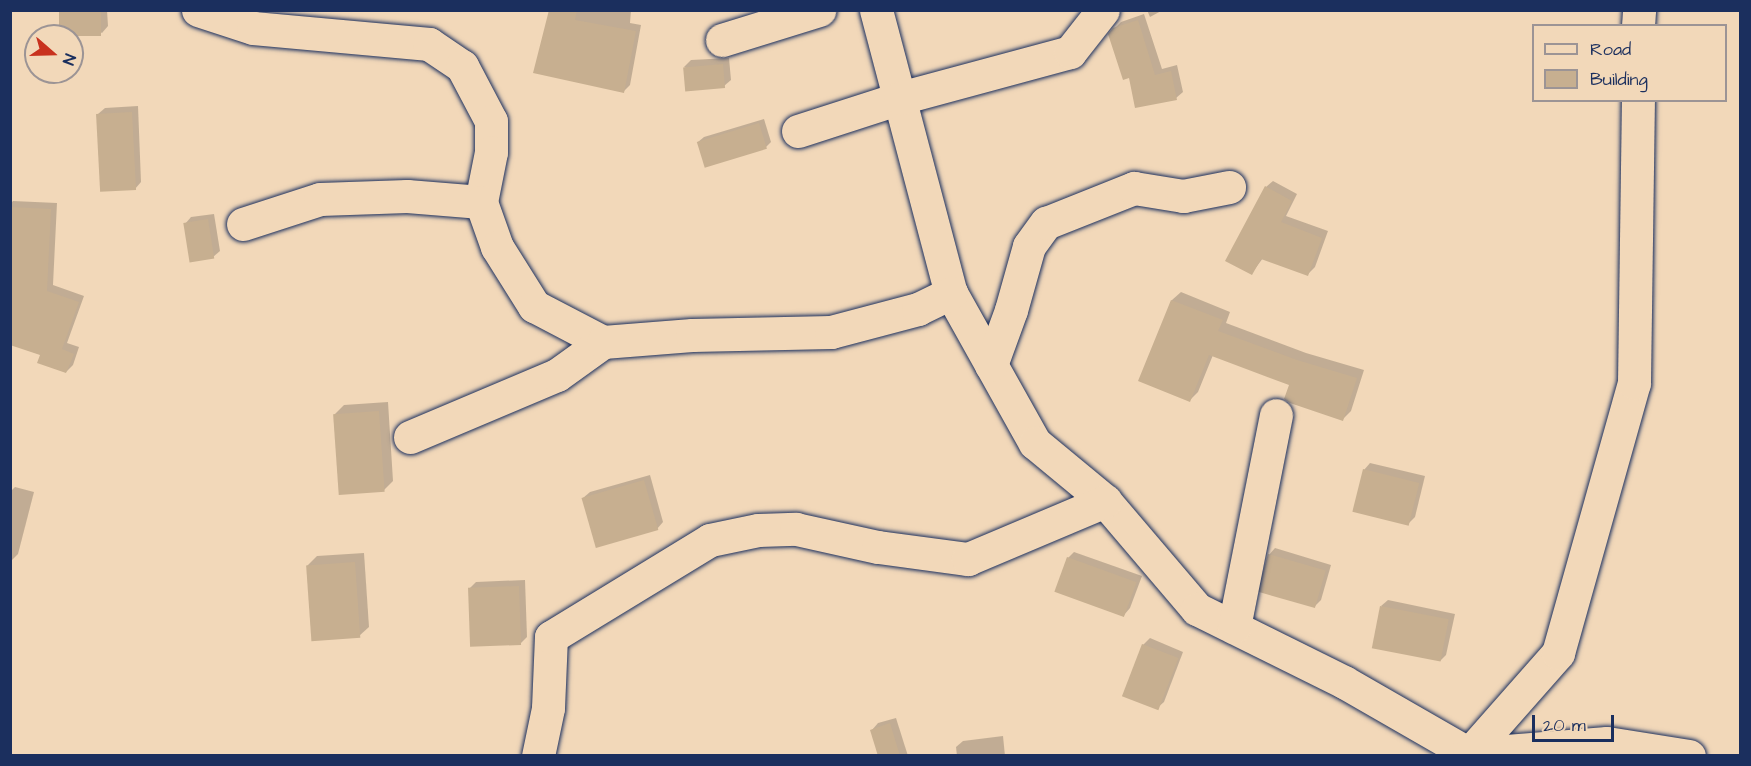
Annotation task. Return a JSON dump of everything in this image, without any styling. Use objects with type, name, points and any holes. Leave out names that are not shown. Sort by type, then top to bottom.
[{"type":"street","points":[[198,10],[253,28],[429,44],[462,66],[491,121],[491,152],[481,202],[497,247],[534,306],[603,342]]},
{"type":"street","points":[[722,40],[819,10]]},
{"type":"street","points":[[876,10],[951,293],[1035,442],[1105,501],[1197,609],[1344,682],[1467,755],[1607,743],[1689,756]]},
{"type":"street","points":[[798,131],[900,98],[1070,52],[1103,10]]},
{"type":"street","points":[[1467,755],[1558,653],[1634,383],[1638,102]]},
{"type":"street","points":[[991,365],[1011,310],[1029,246],[1046,223],[1134,188],[1183,196],[1228,187]]},
{"type":"street","points":[[243,224],[320,199],[407,196],[481,202]]},
{"type":"street","points":[[410,437],[557,375],[603,342],[692,335],[831,332],[918,309],[951,293]]},
{"type":"street","points":[[1234,627],[1276,415]]},
{"type":"street","points":[[538,756],[548,708],[551,637],[710,540],[758,530],[796,529],[878,548],[968,560],[1105,501]]},
{"type":"building","points":[[59,10],[101,10],[101,36],[84,36],[84,24],[59,24]]},
{"type":"building","points":[[549,10],[577,10],[575,20],[636,31],[624,93],[533,73]]},
{"type":"building","points":[[1138,20],[1155,75],[1171,71],[1177,100],[1135,108],[1129,78],[1123,80],[1108,34],[1113,28]]},
{"type":"building","points":[[723,64],[725,88],[685,91],[683,67]]},
{"type":"building","points":[[132,112],[136,190],[100,192],[96,114]]},
{"type":"building","points":[[759,123],[767,149],[705,168],[697,142]]},
{"type":"building","points":[[1265,186],[1292,201],[1281,222],[1322,238],[1308,276],[1261,259],[1252,275],[1225,261]]},
{"type":"building","points":[[10,207],[51,209],[47,291],[79,302],[62,349],[74,354],[66,373],[37,363],[40,355],[10,345]]},
{"type":"building","points":[[208,219],[214,259],[190,262],[183,223]]},
{"type":"building","points":[[1171,300],[1223,320],[1218,331],[1297,360],[1357,378],[1343,421],[1284,399],[1289,385],[1209,355],[1190,402],[1138,381]]},
{"type":"building","points":[[379,411],[385,492],[339,495],[333,414]]},
{"type":"building","points":[[1363,469],[1419,483],[1409,526],[1352,512]]},
{"type":"building","points":[[644,480],[658,530],[596,548],[582,498]]},
{"type":"building","points":[[1268,554],[1326,571],[1315,608],[1257,591]]},
{"type":"building","points":[[1067,557],[1137,582],[1124,617],[1054,592]]},
{"type":"building","points":[[355,562],[360,638],[311,641],[306,565]]},
{"type":"building","points":[[519,586],[521,645],[470,647],[468,588]]},
{"type":"building","points":[[1380,606],[1449,619],[1441,662],[1372,648]]},
{"type":"building","points":[[1142,644],[1178,658],[1158,710],[1122,696]]},
{"type":"building","points":[[890,723],[900,756],[878,756],[870,730]]}]
